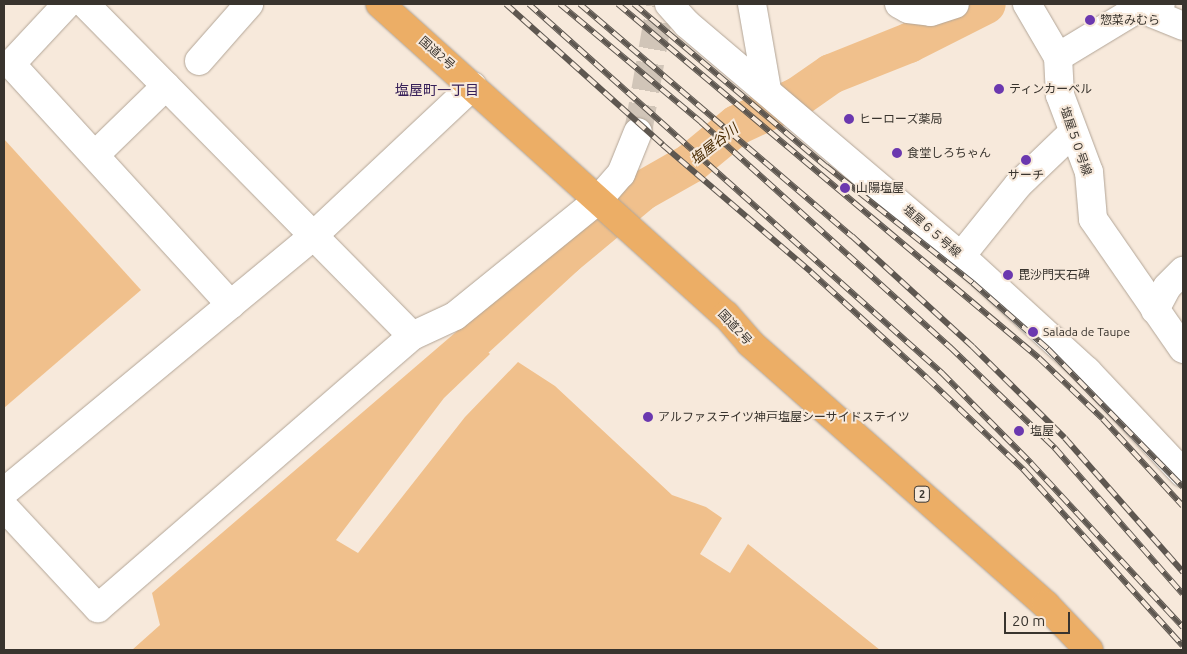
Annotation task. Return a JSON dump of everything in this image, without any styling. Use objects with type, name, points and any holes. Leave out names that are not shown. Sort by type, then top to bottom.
[{"type":"highway","name":"国道2号","points":[[380,4],[726,315],[750,343],[1046,605],[1090,650]]},
{"type":"street","points":[[67,4],[11,64],[231,305]]},
{"type":"street","points":[[85,4],[412,336]]},
{"type":"street","points":[[199,61],[249,4]]},
{"type":"street","points":[[752,4],[767,90]]},
{"type":"street","points":[[898,4],[908,9],[931,12],[955,4]]},
{"type":"street","name":"塩屋５０号線","points":[[1027,4],[1058,57],[1060,95],[1089,172],[1092,219],[1183,349]]},
{"type":"street","name":"塩屋６５号線","points":[[663,5],[792,111],[961,256],[1087,371],[1183,473]]},
{"type":"street","points":[[1058,57],[1150,6],[1183,26]]},
{"type":"street","points":[[95,156],[166,86]]},
{"type":"street","points":[[4,492],[314,236],[473,86]]},
{"type":"street","points":[[4,507],[98,608],[412,336],[454,316],[601,203],[621,174],[638,132]]},
{"type":"street","points":[[961,256],[1018,185],[1073,132]]},
{"type":"street","points":[[1155,310],[1167,287],[1183,271]]},
{"type":"shaded area","points":[[4,139],[141,290],[4,408]]},
{"type":"shaded area","points":[[463,326],[490,354],[444,398],[336,540],[358,553],[465,417],[518,362],[555,386],[672,495],[706,507],[722,518],[700,554],[730,573],[748,544],[880,650],[132,650],[160,625],[152,593]]},
{"type":"waterway","name":"塩屋谷川","points":[[476,337],[564,256],[642,191],[691,163],[737,125],[798,97],[831,74],[909,43],[986,4]]},
{"type":"tunnel","points":[[638,132],[660,7]]},
{"type":"railway","points":[[506,4],[663,145],[811,272],[927,378],[1024,470],[1183,646]]},
{"type":"railway","points":[[529,4],[942,373],[1031,463],[1183,627]]},
{"type":"railway","points":[[560,4],[701,122],[950,347],[1055,448],[1183,594]]},
{"type":"railway","points":[[580,4],[852,236],[973,347],[1065,438],[1183,572]]},
{"type":"railway","points":[[618,4],[1039,358],[1103,419],[1183,506]]},
{"type":"railway","points":[[634,4],[826,166],[973,283],[1048,349],[1183,487]]},
{"type":"place","name":"惣菜みむら","points":[[1090,20]]},
{"type":"place","name":"ティンカーベル","points":[[999,89]]},
{"type":"place","name":"ヒーローズ薬局","points":[[849,119]]},
{"type":"place","name":"食堂しろちゃん","points":[[897,153]]},
{"type":"place","name":"サーチ","points":[[1026,160]]},
{"type":"place","name":"山陽塩屋","points":[[845,188]]},
{"type":"place","name":"毘沙門天石碑","points":[[1008,275]]},
{"type":"place","name":"Salada de Taupe","points":[[1033,332]]},
{"type":"place","name":"アルファステイツ神戸塩屋シーサイドステイツ","points":[[648,417]]},
{"type":"place","name":"塩屋","points":[[1019,431]]},
{"type":"district","name":"塩屋町一丁目","points":[[437,90]]}]
